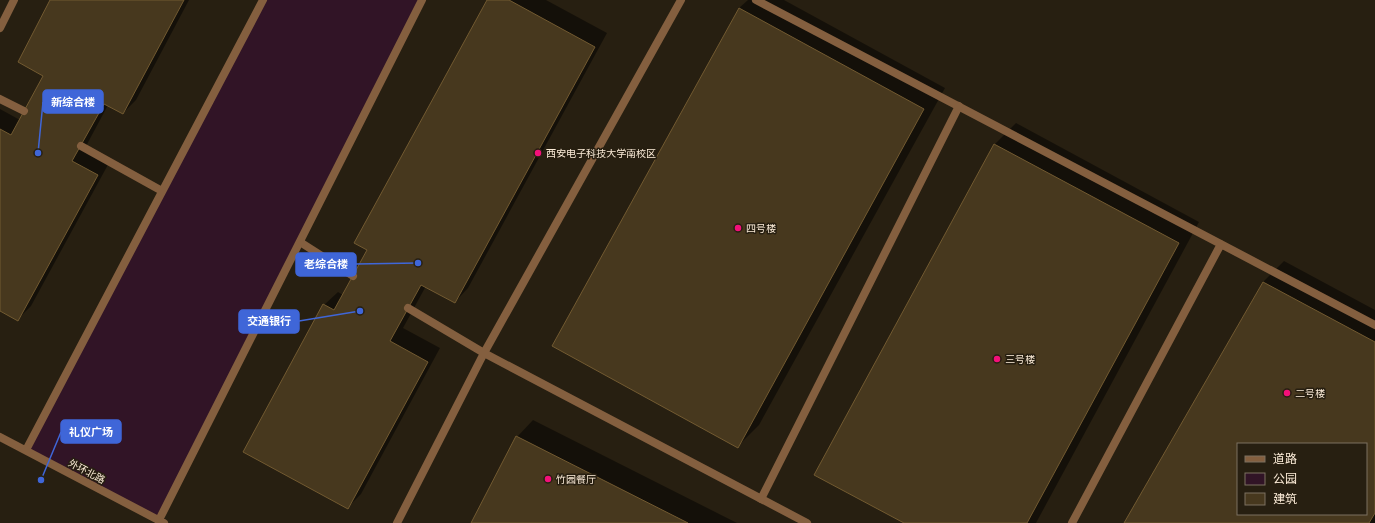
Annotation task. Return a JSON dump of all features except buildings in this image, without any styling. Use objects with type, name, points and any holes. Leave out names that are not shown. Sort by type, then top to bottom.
[{"type":"street","points":[[0,28],[14,0]]},
{"type":"street","points":[[26,450],[263,0]]},
{"type":"street","points":[[162,522],[300,242],[422,0]]},
{"type":"street","points":[[397,523],[484,353],[681,0]]},
{"type":"street","points":[[756,0],[1375,325]]},
{"type":"street","points":[[0,99],[24,111]]},
{"type":"street","points":[[761,499],[959,106]]},
{"type":"street","points":[[81,146],[162,191]]},
{"type":"street","points":[[300,242],[353,276]]},
{"type":"street","points":[[1072,523],[1221,244]]},
{"type":"street","points":[[408,308],[484,353],[807,523]]},
{"type":"street","name":"外环北路","points":[[0,437],[162,522]]},
{"type":"green space","points":[[263,0],[423,0],[159,520],[26,450]]},
{"type":"place","name":"新综合楼","points":[[38,153]]},
{"type":"place","name":"西安电子科技大学南校区","points":[[538,153]]},
{"type":"place","name":"四号楼","points":[[738,228]]},
{"type":"place","name":"老综合楼","points":[[418,263]]},
{"type":"place","name":"交通银行","points":[[360,311]]},
{"type":"place","name":"三号楼","points":[[997,359]]},
{"type":"place","name":"二号楼","points":[[1287,393]]},
{"type":"place","name":"竹园餐厅","points":[[548,479]]},
{"type":"place","name":"礼仪广场","points":[[41,480]]}]
